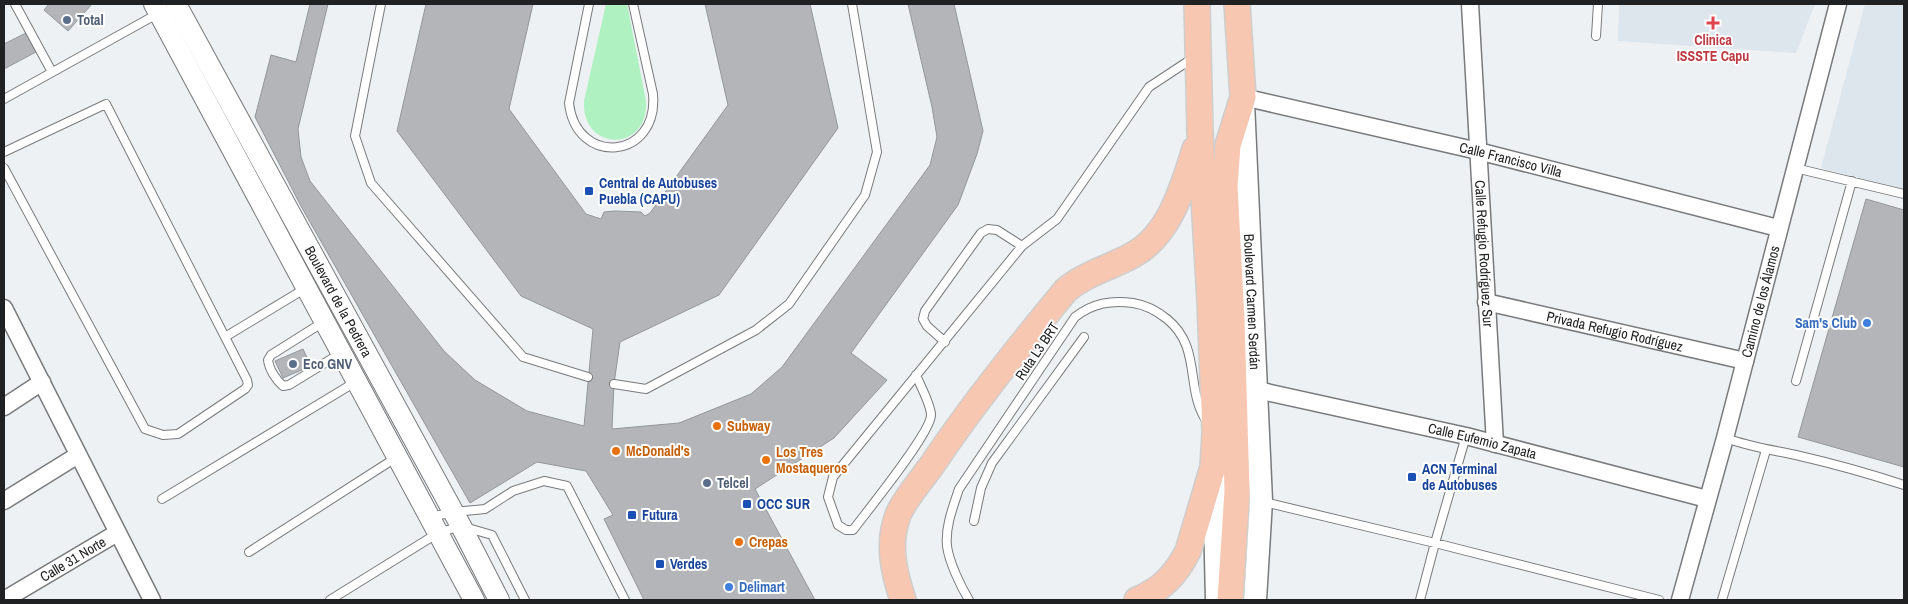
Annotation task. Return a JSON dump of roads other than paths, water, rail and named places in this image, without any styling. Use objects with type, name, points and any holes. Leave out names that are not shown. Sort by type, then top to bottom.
[{"type":"main road","points":[[1197,4],[1200,132],[1215,432],[1213,467],[1216,506],[1217,600]]},
{"type":"main road","name":"Boulevard Carmen Serdán","points":[[1237,4],[1243,97],[1261,501],[1255,600]]},
{"type":"main road","points":[[1230,600],[1237,491],[1232,320],[1225,186],[1228,146],[1243,97]]},
{"type":"main road","points":[[903,600],[896,580],[892,558],[893,536],[899,514],[941,451],[994,378],[1066,290],[1091,274],[1132,256],[1146,246],[1158,232],[1174,209],[1180,195],[1200,132]]},
{"type":"main road","points":[[1136,600],[1161,588],[1182,564],[1188,551],[1213,467]]},
{"type":"street","name":"Calle Refugio Rodríguez Sur","points":[[1470,4],[1495,444]]},
{"type":"street","name":"Camino de los Álamos","points":[[1680,600],[1745,361],[1778,228],[1838,4]]},
{"type":"street","name":"Boulevard de la Pedrera","points":[[163,7],[366,376],[457,519],[499,600]]},
{"type":"street","name":"Calle Francisco Villa","points":[[1243,97],[1478,151],[1778,228]]},
{"type":"street","name":"Privada Refugio Rodríguez","points":[[1486,302],[1745,361]]},
{"type":"street","points":[[5,313],[152,600]]},
{"type":"street","name":"Boulevard de la Pedrera","points":[[334,316],[341,353],[366,376],[396,457],[474,600]]},
{"type":"street","points":[[4,406],[42,382]]},
{"type":"street","name":"Calle Eufemio Zapata","points":[[1257,390],[1466,436],[1707,499]]},
{"type":"street","points":[[4,500],[78,454]]},
{"type":"street","name":"Calle 31 Norte","points":[[4,600],[117,534]]},
{"type":"lane","points":[[15,4],[52,72]]},
{"type":"lane","points":[[381,4],[355,136],[371,183],[523,357],[588,377]]},
{"type":"lane","points":[[589,4],[570,97],[570,116],[575,127],[588,140],[610,147],[632,143],[638,138],[650,123],[654,109],[653,94],[634,4]]},
{"type":"lane","points":[[614,384],[646,389],[756,330],[789,304],[865,195],[877,152],[852,4]]},
{"type":"lane","points":[[1596,36],[1598,4]]},
{"type":"lane","points":[[4,100],[163,7]]},
{"type":"lane","points":[[916,375],[931,414],[930,424],[853,530],[846,530],[838,526],[828,497],[832,478],[916,375],[945,342],[1022,246],[1057,219],[1149,87],[1199,54]]},
{"type":"lane","points":[[4,152],[106,104],[248,380],[248,385],[245,389],[178,434],[164,435],[145,429],[4,168]]},
{"type":"lane","points":[[1795,168],[1904,194]]},
{"type":"lane","points":[[1796,381],[1852,181]]},
{"type":"lane","points":[[945,342],[927,326],[923,319],[925,311],[981,233],[988,228],[997,230],[1022,246]]},
{"type":"lane","points":[[225,337],[316,283]]},
{"type":"lane","name":"Ruta L3 BRT","points":[[969,600],[960,586],[947,546],[950,514],[959,489],[1075,317],[1097,304],[1117,301],[1138,304],[1156,310],[1178,328],[1189,352],[1199,412],[1215,432]]},
{"type":"lane","points":[[334,316],[271,355],[268,360],[283,386],[289,385],[341,353]]},
{"type":"lane","points":[[974,521],[981,488],[992,463],[1084,337]]},
{"type":"lane","points":[[162,499],[366,376]]},
{"type":"lane","points":[[1420,600],[1434,543],[1466,436]]},
{"type":"lane","points":[[1724,438],[1766,450],[1799,456],[1904,485]]},
{"type":"lane","points":[[1722,600],[1766,450]]},
{"type":"lane","points":[[249,552],[396,457]]},
{"type":"lane","points":[[330,600],[434,525],[485,509],[513,491],[544,480],[567,486],[625,600]]},
{"type":"lane","points":[[1261,501],[1660,600]]},
{"type":"lane","points":[[434,525],[457,519],[492,536],[525,600]]},
{"type":"place","name":"Total","points":[[67,20]]},
{"type":"place","name":"Clinica ISSSTE Capu","points":[[1713,23]]},
{"type":"place","name":"Central de Autobuses Puebla (CAPU)","points":[[589,191]]},
{"type":"place","name":"Sam's Club","points":[[1867,323]]},
{"type":"place","name":"Eco GNV","points":[[293,364]]},
{"type":"place","name":"Subway","points":[[717,426]]},
{"type":"place","name":"McDonald's","points":[[616,451]]},
{"type":"place","name":"Los Tres Mostaqueros","points":[[766,460]]},
{"type":"place","name":"ACN Terminal de Autobuses","points":[[1412,477]]},
{"type":"place","name":"Telcel","points":[[707,483]]},
{"type":"place","name":"OCC SUR","points":[[747,504]]},
{"type":"place","name":"Futura","points":[[632,515]]},
{"type":"place","name":"Crepas","points":[[739,542]]},
{"type":"place","name":"Verdes","points":[[660,564]]},
{"type":"place","name":"Delimart","points":[[729,587]]}]
